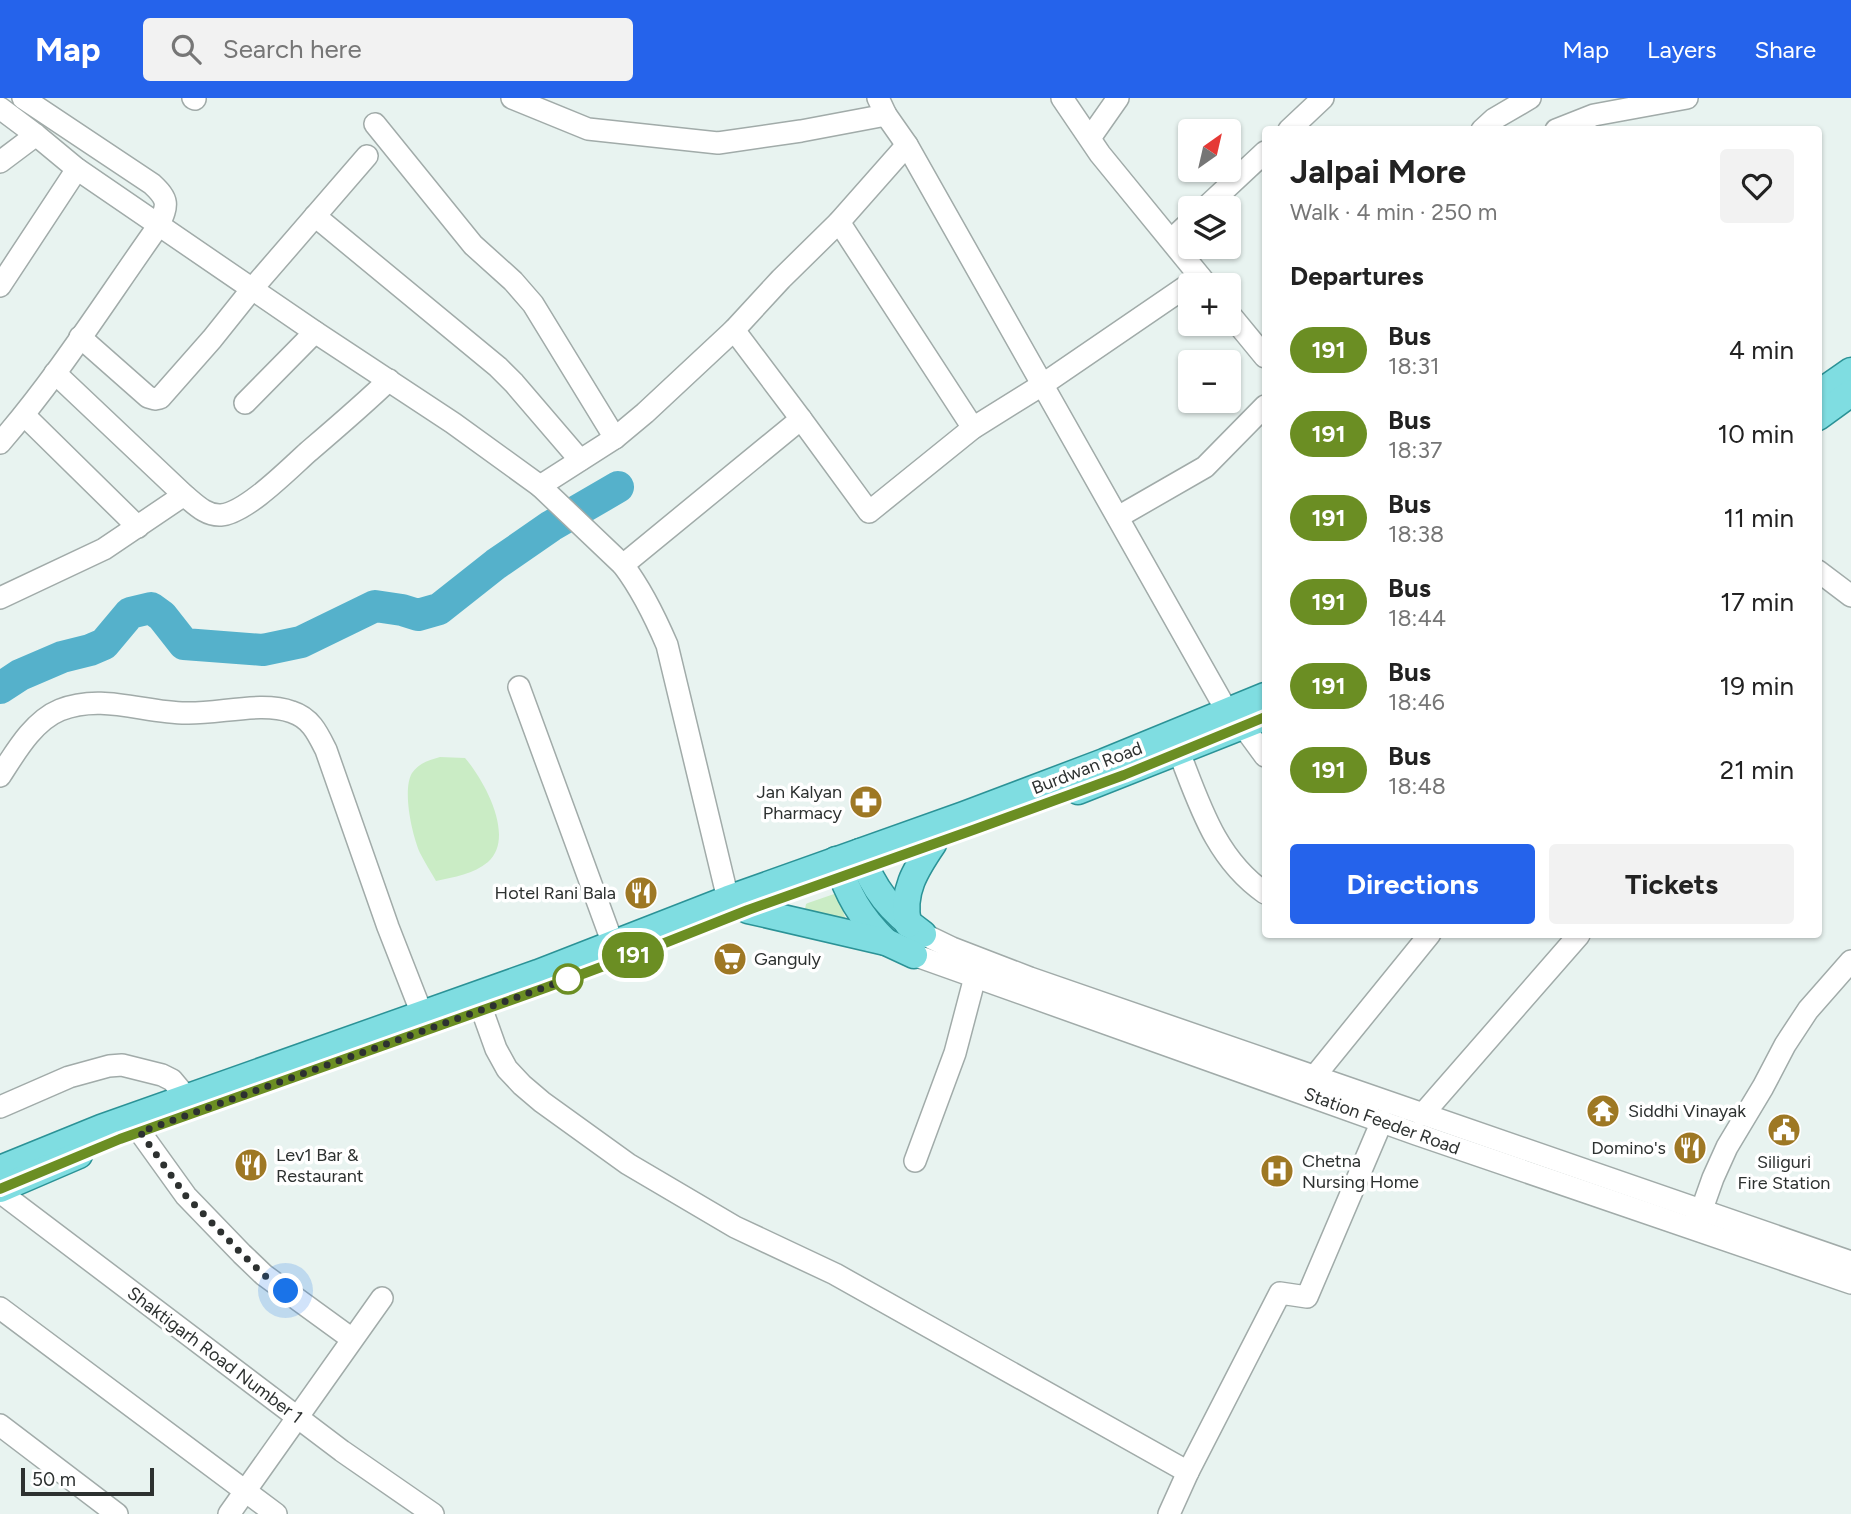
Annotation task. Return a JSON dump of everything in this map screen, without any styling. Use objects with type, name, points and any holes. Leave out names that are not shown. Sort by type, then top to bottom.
[{"type":"main road","points":[[1822,391],[1851,371]]},
{"type":"main road","points":[[1822,414],[1851,393]]},
{"type":"main road","name":"Burdwan Road","points":[[851,864],[933,844],[1179,752],[1245,719],[1262,699]]},
{"type":"main road","name":"Burdwan Road","points":[[541,980],[613,944],[851,864],[1104,762],[1245,719]]},
{"type":"main road","points":[[915,938],[906,909],[911,880],[933,844]]},
{"type":"main road","points":[[851,864],[849,895],[861,916],[886,942]]},
{"type":"main road","points":[[851,864],[879,893],[915,938]]},
{"type":"main road","points":[[738,904],[886,942],[915,938]]},
{"type":"main road","name":"Burdwan Road","points":[[0,1191],[140,1132],[479,1002],[541,980],[652,948],[738,904]]},
{"type":"main road","name":"Burdwan Road","points":[[0,1169],[101,1128],[422,1014],[479,1002]]},
{"type":"street","points":[[0,443],[55,373],[159,225],[166,205],[162,193],[141,177],[23,98]]},
{"type":"street","points":[[512,98],[588,129],[718,144],[802,131],[882,106],[907,145],[1118,517],[1262,750]]},
{"type":"street","points":[[1062,98],[1090,138],[1198,273]]},
{"type":"street","points":[[1090,138],[1118,98]]},
{"type":"street","points":[[1293,126],[1323,98]]},
{"type":"street","points":[[1486,126],[1530,98]]},
{"type":"street","points":[[1566,126],[1594,115],[1687,98]]},
{"type":"street","points":[[0,108],[77,169],[453,423],[540,486],[623,565],[635,580],[667,645],[738,904]]},
{"type":"street","points":[[375,124],[473,245],[513,281],[533,304],[615,438]]},
{"type":"street","points":[[0,162],[36,135]]},
{"type":"street","points":[[540,486],[615,438],[645,413],[734,330],[780,279],[839,222],[907,145]]},
{"type":"street","points":[[1218,196],[1262,155]]},
{"type":"street","points":[[80,337],[148,397],[160,398],[367,156]]},
{"type":"street","points":[[0,286],[77,169]]},
{"type":"street","points":[[315,216],[498,367],[580,460]]},
{"type":"street","points":[[839,222],[973,428]]},
{"type":"street","points":[[1171,240],[1178,233]]},
{"type":"street","points":[[734,330],[869,512],[973,428],[1178,298]]},
{"type":"street","points":[[1241,324],[1261,342]]},
{"type":"street","points":[[245,403],[315,332]]},
{"type":"street","points":[[55,373],[184,495],[210,514],[220,516],[234,512],[264,491],[389,380]]},
{"type":"street","points":[[1118,517],[1205,467],[1262,409]]},
{"type":"street","points":[[24,415],[138,527]]},
{"type":"street","points":[[623,565],[801,419]]},
{"type":"street","points":[[0,598],[104,549],[184,495]]},
{"type":"street","points":[[1822,574],[1851,596]]},
{"type":"street","points":[[519,687],[613,944]]},
{"type":"street","points":[[0,776],[13,755],[46,719],[61,710],[83,705],[103,702],[171,713],[276,707],[306,718],[326,750],[388,927],[422,1014]]},
{"type":"street","points":[[1179,752],[1202,810],[1227,857],[1242,876],[1262,892]]},
{"type":"street","name":"Station Feeder Road","points":[[915,938],[975,977],[1416,1134],[1698,1220],[1851,1262]]},
{"type":"street","name":"Station Feeder Road","points":[[915,938],[952,948],[1030,978],[1422,1115],[1698,1220],[1851,1283]]},
{"type":"street","points":[[1314,1077],[1428,938]]},
{"type":"street","points":[[1422,1115],[1576,938]]},
{"type":"street","points":[[1698,1220],[1727,1147],[1785,1045],[1808,1010],[1851,961]]},
{"type":"street","points":[[915,1161],[955,1053],[975,977]]},
{"type":"street","points":[[479,1002],[496,1049],[522,1085],[628,1164],[735,1227],[835,1274],[1188,1472]]},
{"type":"street","points":[[0,1107],[69,1077],[122,1065],[162,1074],[172,1080],[187,1098]]},
{"type":"street","points":[[1170,1514],[1188,1472],[1280,1293],[1307,1297],[1382,1121]]},
{"type":"street","points":[[140,1132],[186,1196],[242,1254],[264,1275],[352,1339]]},
{"type":"street","name":"Shaktigarh Road Number 1","points":[[0,1191],[342,1451],[433,1514]]},
{"type":"street","points":[[229,1514],[382,1298]]},
{"type":"street","points":[[0,1308],[276,1514]]},
{"type":"street","points":[[0,1425],[117,1514]]},
{"type":"green space","points":[[440,757],[465,758],[473,768],[494,809],[499,838],[496,851],[488,862],[464,874],[436,881],[417,845],[409,813],[408,790],[412,773],[424,762]]},
{"type":"green space","points":[[837,893],[847,923],[845,926],[805,909],[806,904]]},
{"type":"waterway","points":[[0,688],[20,675],[62,657],[104,644],[130,613],[151,608],[162,616],[184,644],[263,650],[301,642],[375,606],[418,615],[439,609],[496,564],[551,526],[618,487]]},
{"type":"bus line","name":"191","points":[[0,1189],[120,1139],[545,988],[748,910],[1124,775],[1262,718]]},
{"type":"place","name":"Jan Kalyan Pharmacy","points":[[866,802]]},
{"type":"place","name":"Hotel Rani Bala","points":[[641,893]]},
{"type":"place","name":"Ganguly","points":[[730,959]]},
{"type":"place","name":"Siddhi Vinayak","points":[[1603,1111]]},
{"type":"place","name":"Siliguri Fire Station","points":[[1784,1130]]},
{"type":"place","name":"Domino's","points":[[1690,1148]]},
{"type":"place","name":"Lev1 Bar & Restaurant","points":[[251,1165]]},
{"type":"place","name":"Chetna Nursing Home","points":[[1277,1171]]},
{"type":"route","points":[[286,1291],[264,1275],[186,1196],[140,1132],[568,979]]}]
